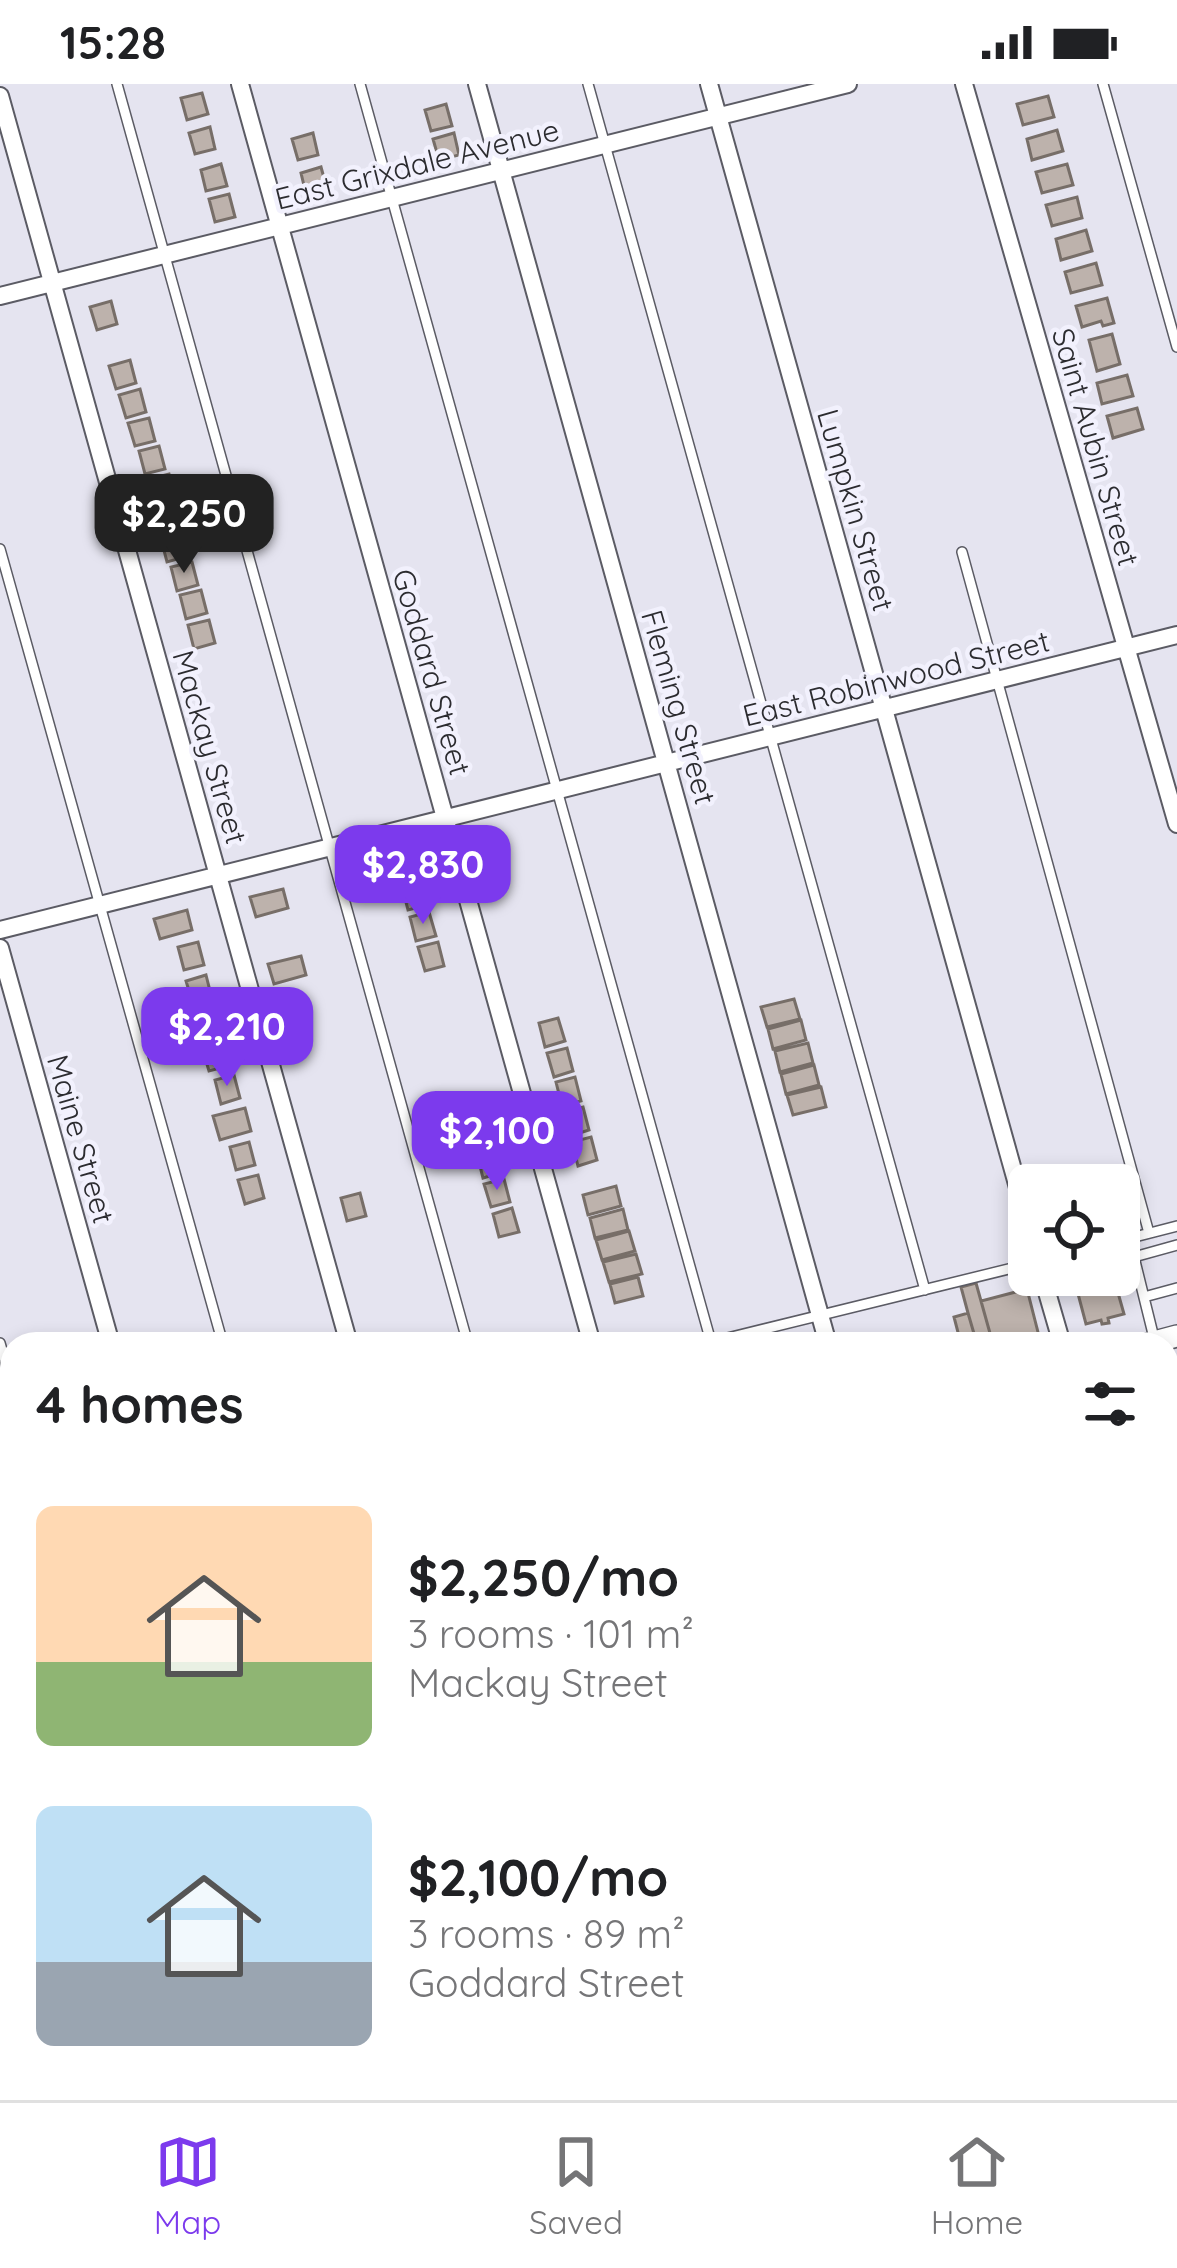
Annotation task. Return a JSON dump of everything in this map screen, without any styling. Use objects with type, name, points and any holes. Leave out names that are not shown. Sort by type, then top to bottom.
[{"type":"street","name":"Goddard Street","points":[[240,84],[589,1332]]},
{"type":"street","name":"Fleming Street","points":[[477,84],[825,1332]]},
{"type":"street","name":"Lumpkin Street","points":[[709,84],[1011,1164]]},
{"type":"street","name":"East Grixdale Avenue","points":[[0,296],[848,84]]},
{"type":"street","name":"Saint Aubin Street","points":[[964,84],[1177,824]]},
{"type":"street","name":"Mackay Street","points":[[0,96],[346,1332]]},
{"type":"street","name":"East Robinwood Street","points":[[0,930],[1177,635]]},
{"type":"street","name":"Maine Street","points":[[0,948],[108,1332]]},
{"type":"street","points":[[1048,1296],[1059,1332]]},
{"type":"lane","points":[[117,84],[466,1332]]},
{"type":"lane","points":[[360,84],[704,1332]]},
{"type":"lane","points":[[588,84],[774,736],[925,1290]]},
{"type":"lane","points":[[1103,84],[1177,347]]},
{"type":"lane","points":[[0,549],[220,1332]]},
{"type":"lane","points":[[962,552],[1149,1233]]},
{"type":"lane","points":[[1140,1235],[1177,1226]]},
{"type":"lane","points":[[1157,1332],[1134,1257],[1177,1245]]},
{"type":"lane","points":[[753,1332],[1008,1269]]},
{"type":"lane","points":[[1144,1297],[1177,1288]]},
{"type":"building","points":[[202,93],[208,114],[187,120],[181,98]]},
{"type":"building","points":[[1048,96],[1054,117],[1023,125],[1017,104]]},
{"type":"building","points":[[446,104],[452,126],[431,131],[425,110]]},
{"type":"building","points":[[210,127],[215,149],[195,154],[189,133]]},
{"type":"building","points":[[1057,130],[1063,151],[1032,160],[1027,139]]},
{"type":"building","points":[[313,133],[318,155],[298,160],[292,139]]},
{"type":"building","points":[[454,133],[459,155],[439,160],[433,139]]},
{"type":"building","points":[[221,164],[227,186],[206,191],[201,170]]},
{"type":"building","points":[[1067,164],[1073,185],[1042,193],[1036,172]]},
{"type":"building","points":[[321,167],[327,189],[306,194],[301,173]]},
{"type":"building","points":[[229,194],[235,217],[215,222],[209,199]]},
{"type":"building","points":[[1077,197],[1082,218],[1052,226],[1046,205]]},
{"type":"building","points":[[1086,230],[1092,251],[1061,260],[1056,239]]},
{"type":"building","points":[[1096,263],[1102,285],[1071,293],[1065,272]]},
{"type":"building","points":[[1107,298],[1114,323],[1082,327],[1076,306]]},
{"type":"building","points":[[111,301],[117,324],[97,330],[90,307]]},
{"type":"building","points":[[1112,334],[1120,364],[1097,371],[1089,340]]},
{"type":"building","points":[[130,360],[136,383],[116,389],[109,366]]},
{"type":"building","points":[[1127,375],[1133,396],[1102,404],[1097,383]]},
{"type":"building","points":[[140,389],[146,412],[126,418],[119,395]]},
{"type":"building","points":[[1137,408],[1143,429],[1113,438],[1107,416]]},
{"type":"building","points":[[149,418],[155,441],[135,446],[128,423]]},
{"type":"building","points":[[159,446],[165,469],[145,474],[139,451]]},
{"type":"building","points":[[169,474],[175,497],[155,503],[149,479]]},
{"type":"building","points":[[177,504],[183,527],[162,532],[156,509]]},
{"type":"building","points":[[181,533],[188,556],[167,562],[161,539]]},
{"type":"building","points":[[192,562],[198,585],[177,591],[171,567]]},
{"type":"building","points":[[201,590],[207,613],[186,619],[180,595]]},
{"type":"building","points":[[209,620],[215,643],[194,649],[188,625]]},
{"type":"building","points":[[413,853],[419,876],[400,882],[393,858]]},
{"type":"building","points":[[421,881],[428,905],[408,910],[402,887]]},
{"type":"building","points":[[283,889],[288,908],[256,917],[250,897]]},
{"type":"building","points":[[187,910],[192,930],[160,939],[154,919]]},
{"type":"building","points":[[429,912],[436,936],[416,941],[410,917]]},
{"type":"building","points":[[198,942],[204,965],[184,970],[178,947]]},
{"type":"building","points":[[438,942],[444,966],[425,971],[418,947]]},
{"type":"building","points":[[301,956],[306,975],[274,984],[268,964]]},
{"type":"building","points":[[206,975],[212,999],[193,1004],[186,981]]},
{"type":"building","points":[[794,999],[800,1019],[767,1027],[761,1007]]},
{"type":"building","points":[[213,1009],[220,1032],[200,1038],[194,1014]]},
{"type":"building","points":[[558,1018],[565,1041],[545,1047],[539,1023]]},
{"type":"building","points":[[801,1020],[806,1040],[773,1049],[768,1029]]},
{"type":"building","points":[[222,1043],[228,1066],[209,1071],[202,1048]]},
{"type":"building","points":[[808,1043],[813,1063],[780,1072],[775,1051]]},
{"type":"building","points":[[567,1048],[573,1071],[554,1077],[547,1053]]},
{"type":"building","points":[[814,1065],[819,1085],[786,1094],[781,1074]]},
{"type":"building","points":[[234,1075],[240,1098],[221,1104],[215,1080]]},
{"type":"building","points":[[575,1077],[581,1101],[562,1106],[556,1082]]},
{"type":"building","points":[[821,1087],[826,1107],[793,1115],[787,1095]]},
{"type":"building","points":[[583,1107],[589,1130],[570,1136],[563,1112]]},
{"type":"building","points":[[245,1108],[251,1131],[220,1140],[213,1116]]},
{"type":"building","points":[[591,1137],[597,1160],[578,1166],[572,1142]]},
{"type":"building","points":[[249,1142],[255,1165],[236,1170],[230,1147]]},
{"type":"building","points":[[496,1149],[503,1172],[483,1178],[477,1154]]},
{"type":"building","points":[[258,1175],[264,1198],[245,1204],[238,1180]]},
{"type":"building","points":[[504,1179],[510,1202],[491,1207],[484,1184]]},
{"type":"building","points":[[616,1186],[621,1206],[588,1215],[583,1195]]},
{"type":"building","points":[[360,1193],[366,1216],[347,1221],[341,1198]]},
{"type":"building","points":[[512,1208],[519,1232],[499,1237],[493,1214]]},
{"type":"building","points":[[623,1209],[628,1230],[595,1238],[590,1218]]},
{"type":"building","points":[[629,1231],[635,1251],[602,1260],[596,1240]]},
{"type":"building","points":[[636,1254],[642,1274],[609,1282],[603,1262]]},
{"type":"building","points":[[638,1277],[643,1296],[615,1303],[610,1284]]},
{"type":"building","points":[[976,1283],[990,1332],[974,1332],[961,1287]]},
{"type":"building","points":[[1008,1294],[1029,1296],[1038,1332],[990,1332],[981,1301]]},
{"type":"building","points":[[1079,1296],[1119,1296],[1124,1314],[1108,1318],[1109,1323],[1086,1324]]},
{"type":"building","points":[[968,1313],[974,1332],[958,1332],[954,1317]]}]
